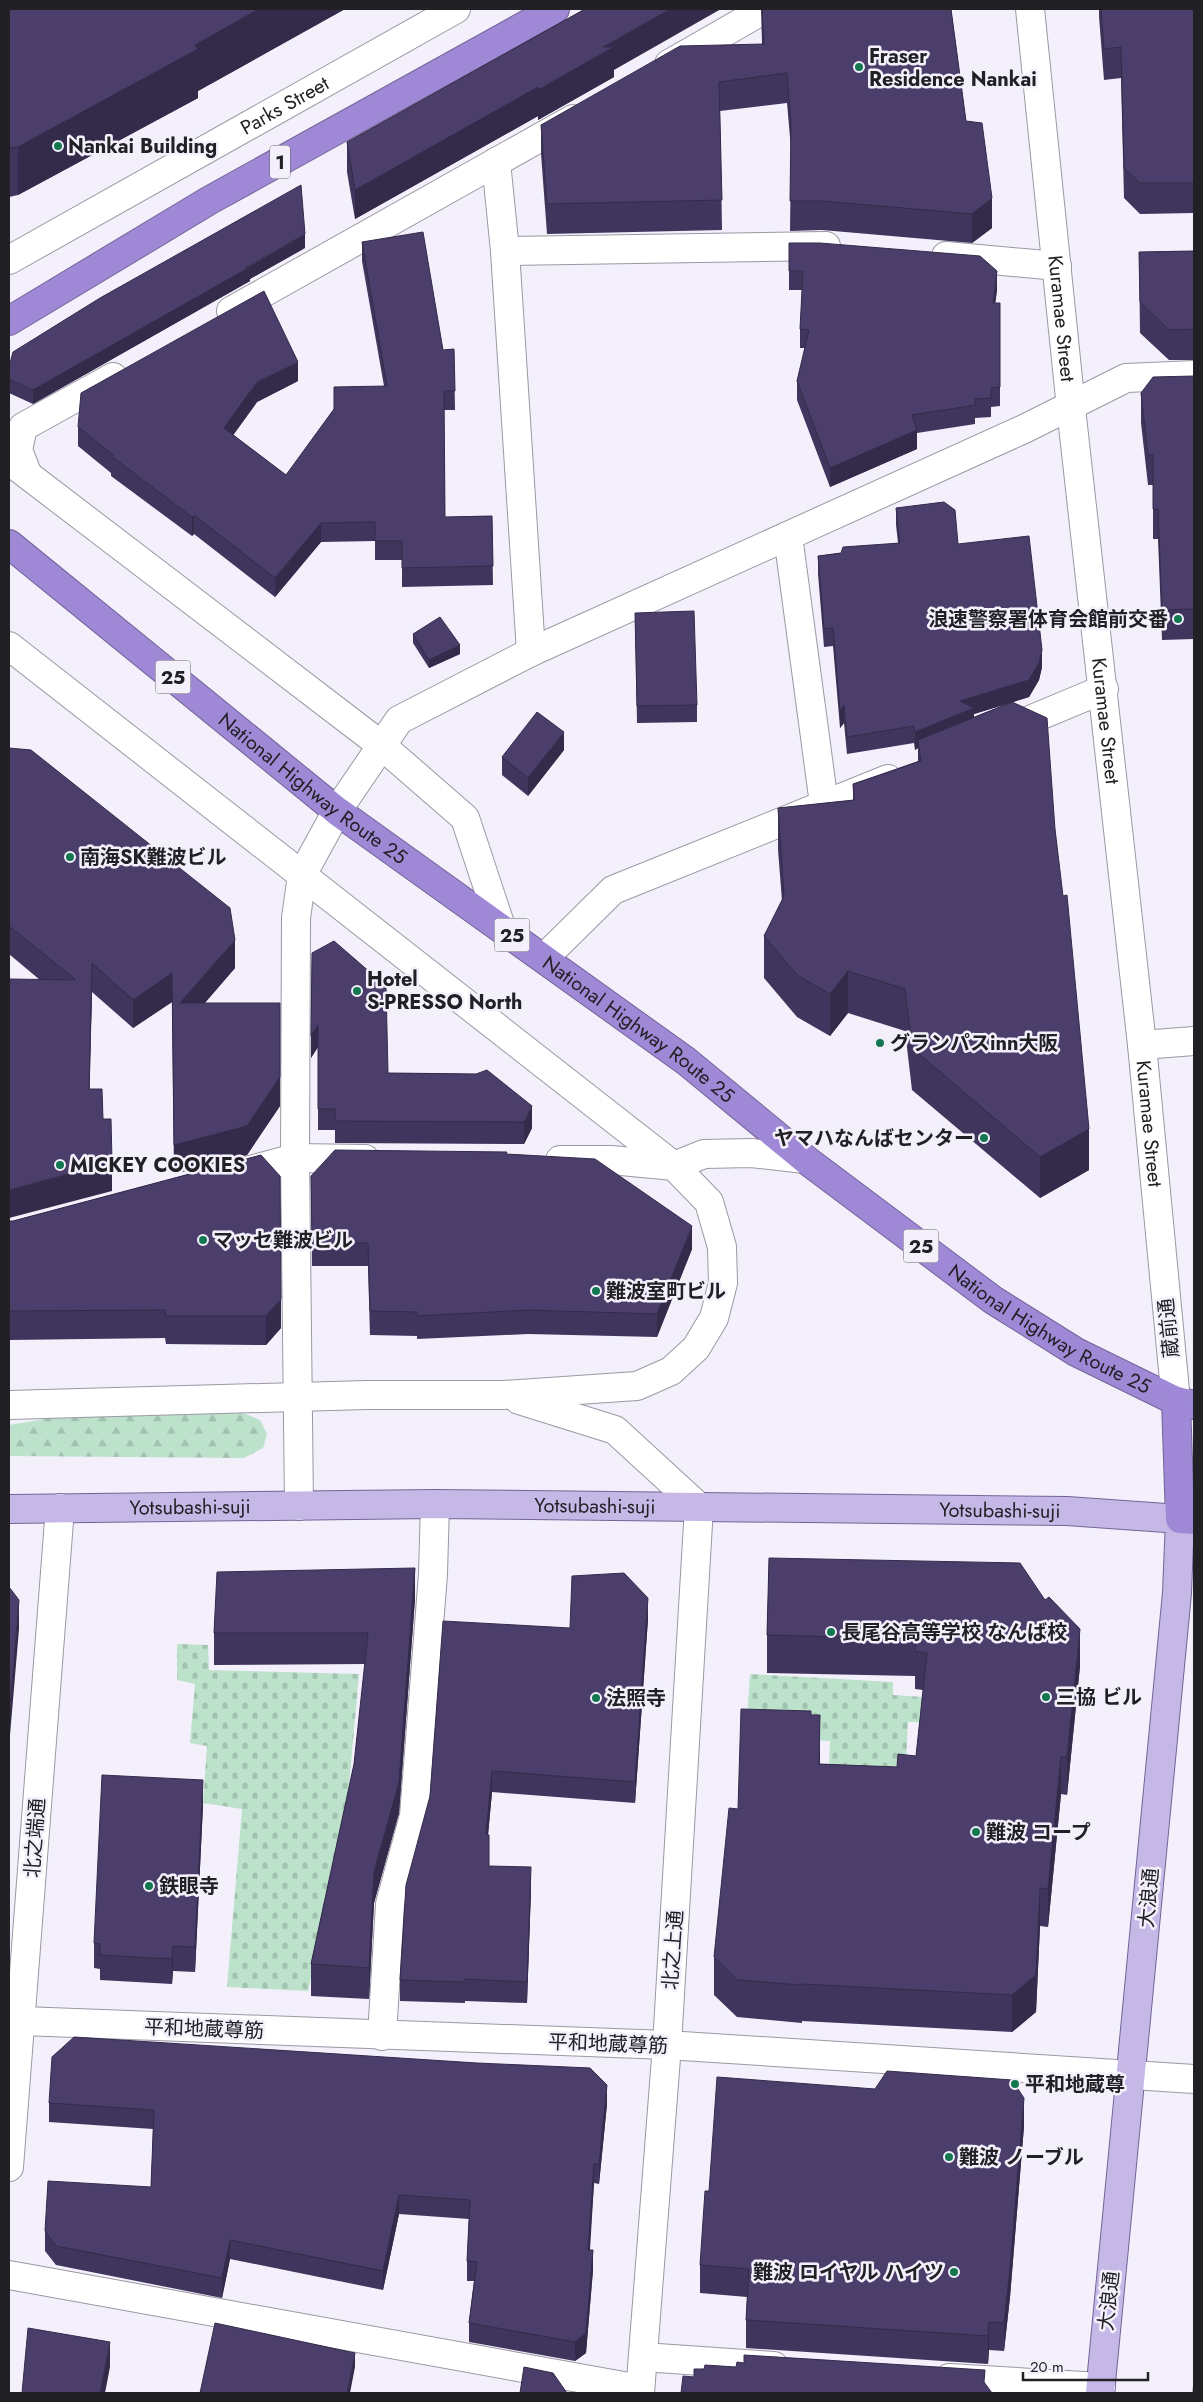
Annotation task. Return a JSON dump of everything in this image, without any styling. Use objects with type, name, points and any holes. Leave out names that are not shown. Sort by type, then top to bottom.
[{"type":"highway","name":"1","points":[[9,321],[210,200],[555,9]]},
{"type":"highway","name":"National Highway Route 25","points":[[9,544],[337,811],[686,1061],[805,1159],[993,1300],[1076,1352],[1185,1403]]},
{"type":"highway","name":"大浪通","points":[[1185,1403],[1187,1519]]},
{"type":"main road","name":"Yotsubashi-suji","points":[[9,1509],[435,1504],[1067,1511],[1187,1519]]},
{"type":"main road","name":"大浪通","points":[[1100,2390],[1178,1592],[1187,1519]]},
{"type":"street","name":"Parks Street","points":[[9,260],[456,9]]},
{"type":"street","points":[[644,78],[765,9]]},
{"type":"street","name":"Kuramae Street","points":[[1030,9],[1071,408],[1104,690],[1142,1045]]},
{"type":"street","points":[[212,321],[592,108]]},
{"type":"street","points":[[496,162],[505,251],[531,652]]},
{"type":"street","points":[[505,251],[821,246],[851,248]]},
{"type":"street","points":[[920,254],[1057,266]]},
{"type":"street","points":[[135,364],[23,427],[18,450],[18,467],[381,745],[465,818],[501,927]]},
{"type":"street","points":[[299,1506],[295,1158],[296,918],[302,875],[337,811],[400,720],[531,652],[1071,408],[1126,378],[1194,375]]},
{"type":"street","points":[[788,536],[824,804]]},
{"type":"street","points":[[9,646],[674,1166],[709,1202],[722,1247],[723,1283],[714,1318],[696,1348],[672,1371],[637,1386],[503,1395],[9,1405]]},
{"type":"street","points":[[981,741],[1104,690]]},
{"type":"street","points":[[544,958],[613,890],[907,771]]},
{"type":"street","points":[[1142,1045],[1194,1041]]},
{"type":"street","name":"蔵前通","points":[[1142,1045],[1185,1403]]},
{"type":"street","points":[[532,1160],[610,1160],[674,1166],[704,1154],[751,1153],[805,1159]]},
{"type":"street","points":[[209,1181],[295,1158],[394,1159]]},
{"type":"street","points":[[503,1395],[615,1430],[699,1507]]},
{"type":"street","points":[[382,2036],[390,1904],[414,1816],[433,1574],[435,1504]]},
{"type":"street","name":"北之上通","points":[[640,2391],[667,2046],[699,1507]]},
{"type":"street","name":"北之端通","points":[[9,2167],[22,2021],[60,1508]]},
{"type":"street","name":"平和地蔵尊筋","points":[[22,2021],[667,2046],[1194,2079]]},
{"type":"street","points":[[9,2275],[640,2391]]},
{"type":"street","points":[[643,2357],[799,2367]]},
{"type":"street","points":[[925,2376],[1100,2390]]},
{"type":"green space","points":[[243,1413],[260,1420],[267,1434],[263,1448],[244,1458],[9,1456],[9,1425],[51,1418]]},
{"type":"green space","points":[[177,1644],[208,1645],[209,1670],[359,1674],[347,1808],[308,1991],[227,1987],[242,1809],[203,1803],[207,1746],[190,1743],[195,1684],[177,1680]]},
{"type":"green space","points":[[750,1674],[893,1682],[893,1695],[939,1698],[937,1723],[908,1722],[905,1781],[828,1792],[830,1741],[746,1736]]},
{"type":"building","name":"Nankai Building","points":[[9,9],[259,9],[195,45],[198,49],[18,147],[9,148]]},
{"type":"building","points":[[585,9],[670,9],[603,47],[614,47],[538,90],[538,87],[355,190],[347,142]]},
{"type":"building","points":[[762,9],[951,9],[966,121],[982,123],[992,198],[972,214],[822,201],[790,201],[791,124],[787,73],[719,82],[722,200],[547,204],[541,125],[680,46],[764,44]]},
{"type":"building","points":[[1101,9],[1194,9],[1194,183],[1140,183],[1124,168],[1121,47],[1104,49]]},
{"type":"building","points":[[301,185],[305,234],[33,390],[9,379],[9,367],[13,352],[100,298]]},
{"type":"building","points":[[423,232],[443,350],[454,349],[455,391],[444,391],[445,517],[492,516],[493,566],[402,568],[402,541],[375,541],[375,522],[321,523],[275,578],[194,515],[192,517],[111,456],[113,455],[78,427],[81,393],[264,291],[298,362],[257,382],[224,428],[286,475],[334,409],[334,387],[387,386],[362,242]]},
{"type":"building","points":[[789,243],[820,243],[980,256],[997,271],[993,303],[1000,303],[1000,387],[991,388],[991,398],[975,399],[975,405],[912,415],[917,430],[830,468],[797,381],[809,330],[800,329],[803,271],[789,271]]},
{"type":"building","points":[[1194,251],[1194,329],[1169,330],[1140,302],[1139,252]]},
{"type":"building","points":[[1194,376],[1194,609],[1162,610],[1158,509],[1153,509],[1153,455],[1148,455],[1141,393],[1153,377]]},
{"type":"building","points":[[944,502],[955,510],[958,544],[1029,536],[1042,650],[1039,663],[1029,680],[960,701],[974,708],[915,732],[914,726],[847,737],[844,705],[840,711],[833,628],[824,629],[818,556],[841,553],[843,547],[900,543],[896,508]]},
{"type":"building","points":[[694,611],[697,705],[637,706],[635,613]]},
{"type":"building","points":[[440,617],[460,645],[429,660],[413,634]]},
{"type":"building","points":[[1012,702],[1047,718],[1055,829],[1063,896],[1067,895],[1089,1129],[1040,1157],[912,1048],[905,989],[848,971],[830,994],[797,975],[764,936],[784,896],[778,808],[854,800],[853,784],[921,761],[918,740]]},
{"type":"building","points":[[537,712],[564,732],[528,778],[502,757]]},
{"type":"building","points":[[9,748],[31,750],[230,908],[235,940],[180,1003],[280,1003],[280,1077],[247,1126],[174,1145],[172,973],[133,1000],[92,963],[89,1089],[102,1089],[103,1119],[111,1119],[112,1162],[9,1190],[9,979],[76,980],[9,926]]},
{"type":"building","points":[[334,941],[386,986],[388,1073],[476,1074],[487,1070],[532,1106],[524,1122],[335,1121],[335,1109],[318,1109],[318,1025],[311,1036],[312,953]]},
{"type":"building","points":[[335,1150],[507,1152],[506,1154],[595,1159],[692,1226],[657,1314],[528,1310],[417,1316],[417,1312],[370,1311],[368,1243],[312,1243],[311,1176]]},
{"type":"building","points":[[261,1155],[280,1176],[281,1299],[266,1316],[166,1316],[165,1310],[9,1311],[9,1221]]},
{"type":"building","points":[[769,1558],[1020,1563],[1045,1600],[1049,1597],[1080,1629],[1067,1757],[1061,1757],[1048,1889],[1040,1888],[1036,1975],[1012,1995],[737,1980],[714,1957],[729,1808],[738,1809],[741,1709],[811,1711],[811,1715],[820,1715],[819,1764],[897,1767],[898,1754],[916,1756],[927,1653],[915,1651],[916,1639],[767,1635]]},
{"type":"building","points":[[415,1568],[399,1782],[374,1872],[369,1968],[311,1964],[354,1764],[368,1633],[214,1633],[217,1572]]},
{"type":"building","points":[[624,1573],[648,1598],[635,1782],[492,1771],[486,1834],[489,1835],[489,1866],[531,1867],[527,1982],[465,1979],[465,1982],[400,1980],[406,1885],[430,1796],[443,1621],[570,1628],[572,1576]]},
{"type":"building","points":[[9,1587],[19,1600],[9,1718]]},
{"type":"building","name":"鉄眼寺","points":[[102,1775],[203,1780],[195,1947],[173,1946],[172,1959],[100,1955],[100,1944],[94,1943]]},
{"type":"building","points":[[74,2037],[477,2063],[590,2068],[607,2085],[599,2164],[594,2164],[588,2250],[593,2250],[586,2333],[575,2342],[469,2323],[477,2262],[467,2261],[470,2200],[399,2195],[383,2271],[230,2240],[222,2278],[56,2246],[45,2231],[48,2181],[151,2187],[154,2110],[49,2103],[52,2057]]},
{"type":"building","points":[[887,2071],[1012,2080],[1024,2098],[1004,2323],[989,2322],[988,2336],[746,2320],[749,2269],[700,2265],[705,2191],[709,2191],[717,2077],[875,2089]]},
{"type":"building","points":[[215,2323],[355,2353],[347,2393],[200,2393]]},
{"type":"building","points":[[28,2328],[110,2342],[100,2393],[22,2393]]},
{"type":"building","points":[[744,2355],[985,2370],[984,2382],[992,2393],[681,2393],[683,2376],[694,2377],[694,2369],[704,2369],[705,2365],[736,2367],[737,2362],[744,2363]]},
{"type":"building","points":[[524,2367],[553,2373],[567,2393],[520,2393]]},
{"type":"place","name":"Fraser Residence Nankai","points":[[859,67]]},
{"type":"place","name":"Nankai Building","points":[[58,146]]},
{"type":"place","name":"浪速警察署体育会館前交番","points":[[1178,619]]},
{"type":"place","name":"南海SK難波ビル","points":[[70,857]]},
{"type":"place","name":"Hotel S-PRESSO North","points":[[357,991]]},
{"type":"place","name":"グランパスinn大阪","points":[[880,1043]]},
{"type":"place","name":"ヤマハなんばセンター","points":[[984,1138]]},
{"type":"place","name":"MICKEY COOKIES","points":[[60,1165]]},
{"type":"place","name":"マッセ難波ビル","points":[[203,1240]]},
{"type":"place","name":"難波室町ビル","points":[[596,1291]]},
{"type":"place","name":"長尾谷高等学校 なんば校","points":[[831,1632]]},
{"type":"place","name":"三協 ビル","points":[[1046,1697]]},
{"type":"place","name":"法照寺","points":[[596,1698]]},
{"type":"place","name":"難波 コープ","points":[[976,1832]]},
{"type":"place","name":"鉄眼寺","points":[[149,1886]]},
{"type":"place","name":"平和地蔵尊","points":[[1015,2084]]},
{"type":"place","name":"難波 ノーブル","points":[[949,2157]]},
{"type":"place","name":"難波 ロイヤル ハイツ","points":[[954,2272]]}]
